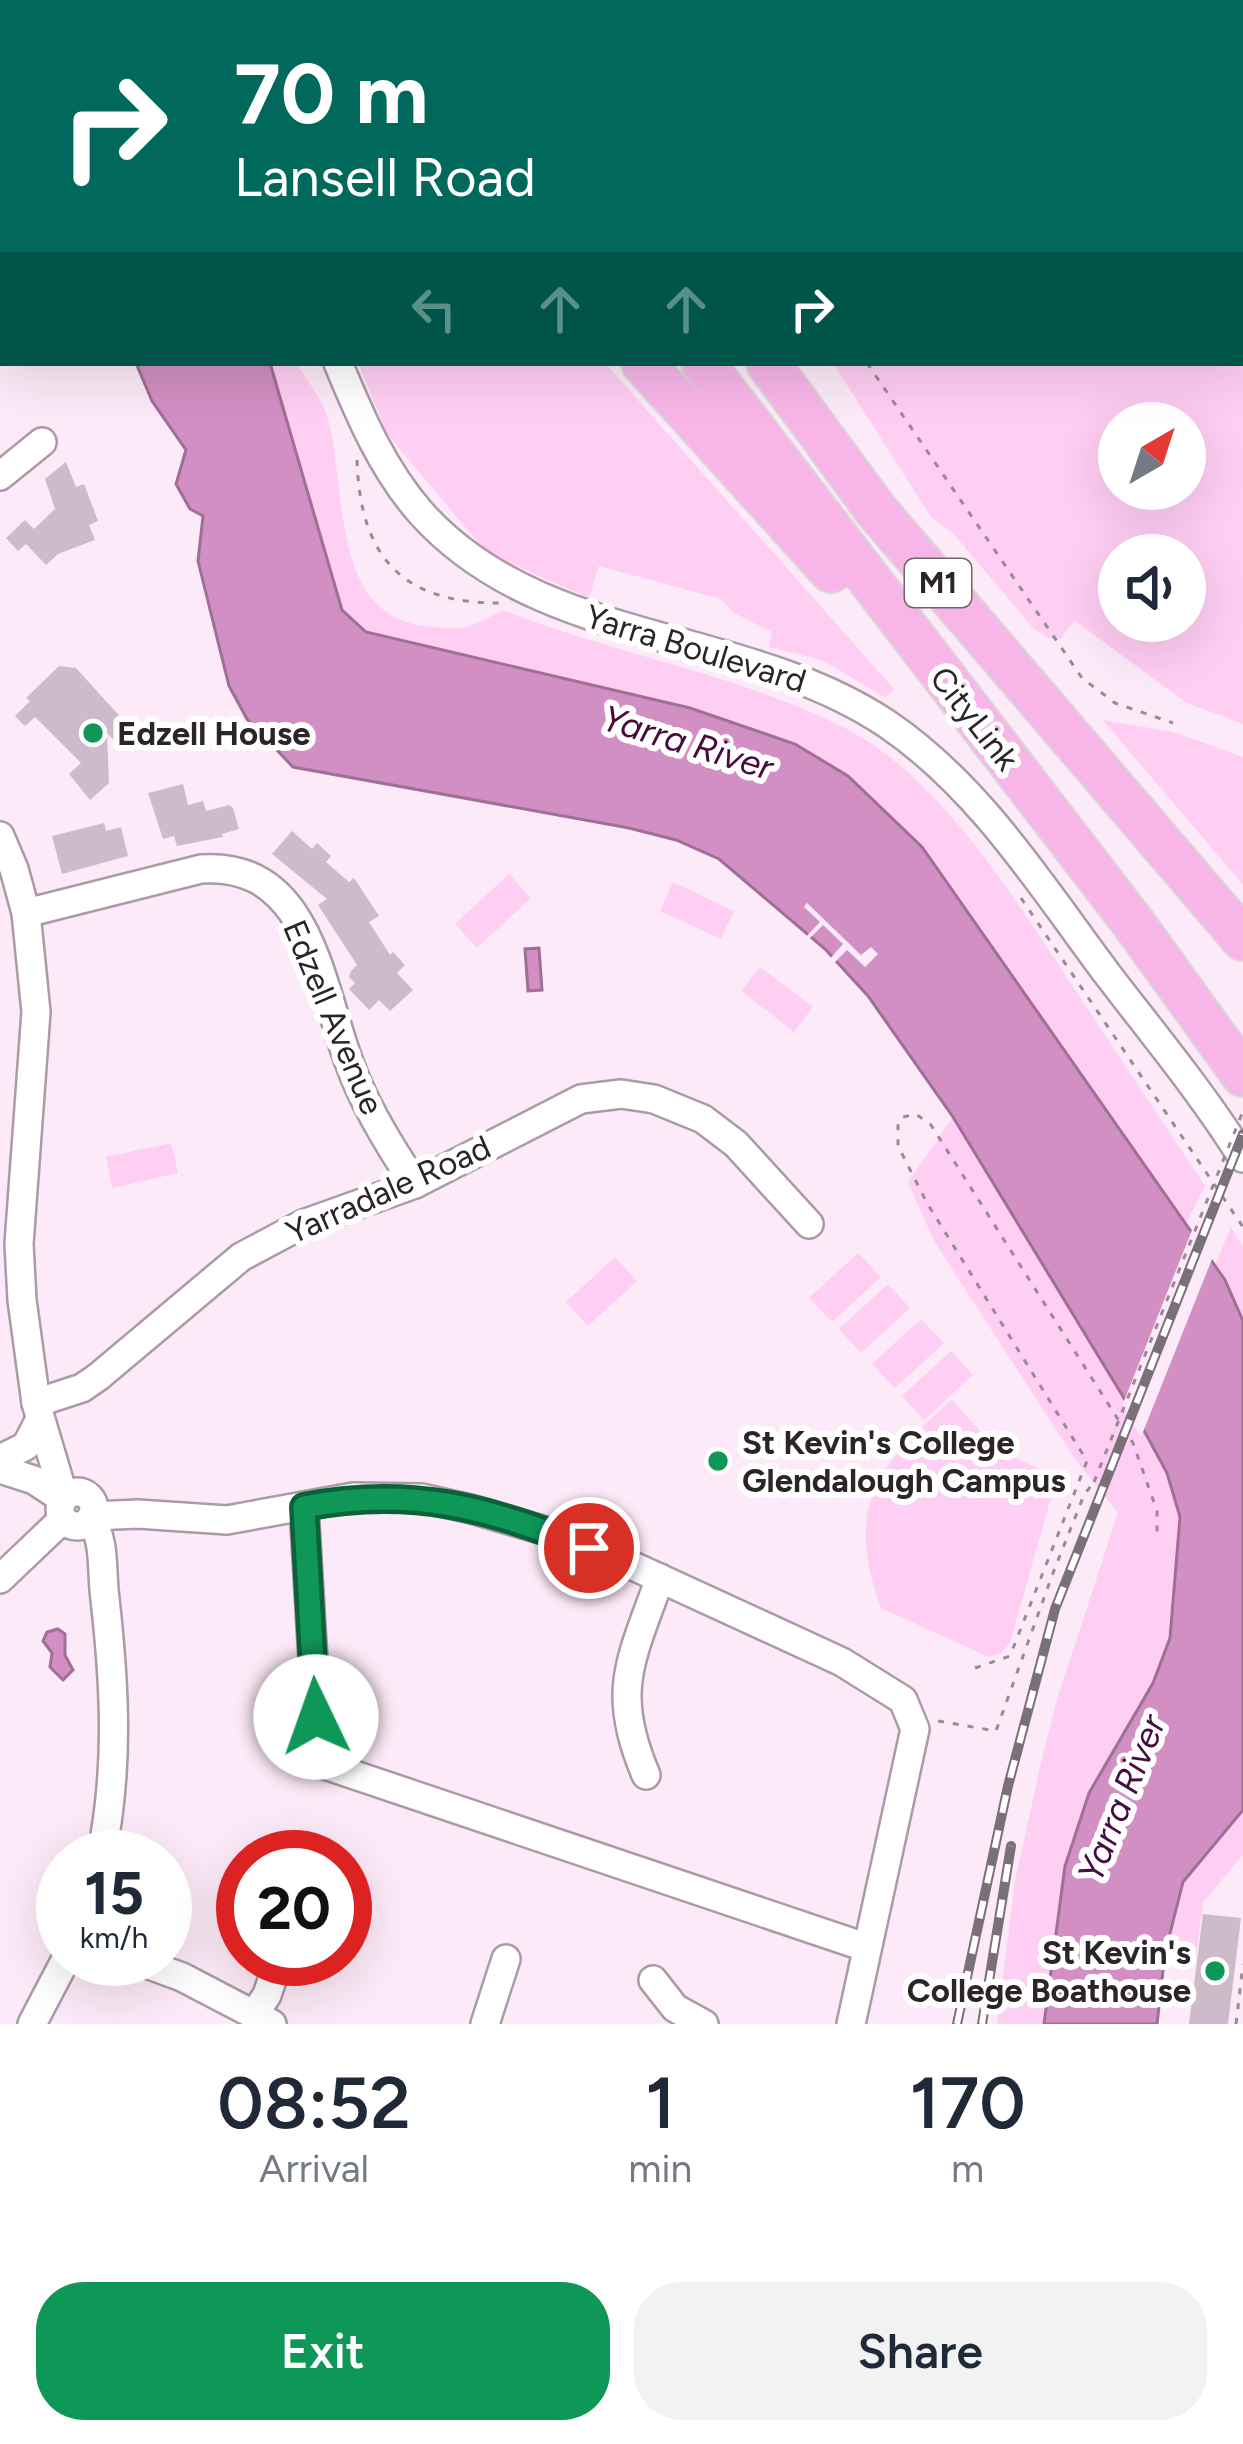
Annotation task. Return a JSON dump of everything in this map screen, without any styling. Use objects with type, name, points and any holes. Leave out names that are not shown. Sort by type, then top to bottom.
[{"type":"highway","points":[[646,366],[812,551],[971,713]]},
{"type":"highway","name":"CityLink","points":[[706,366],[1134,924],[1243,1075]]},
{"type":"highway","name":"CityLink","points":[[770,366],[876,510],[1243,939]]},
{"type":"highway","points":[[800,366],[887,490],[1118,795]]},
{"type":"street","name":"Yarra Boulevard","points":[[339,366],[370,436],[403,490],[441,534],[478,562],[526,591],[584,614],[804,678],[868,712],[916,746],[991,820],[1243,1158]]},
{"type":"street","points":[[0,476],[42,442]]},
{"type":"street","points":[[0,836],[26,913],[36,1012],[19,1244],[25,1334],[42,1421],[76,1508]]},
{"type":"street","name":"Edzell Avenue","points":[[26,913],[201,868],[229,867],[253,873],[284,901],[302,928],[355,1077],[415,1184]]},
{"type":"street","name":"Yarradale Road","points":[[42,1421],[241,1257],[303,1224],[415,1184],[581,1099],[621,1094],[680,1107],[719,1130],[809,1224]]},
{"type":"street","points":[[42,1421],[6,1469],[76,1508],[100,1534],[116,1735],[104,1830]]},
{"type":"street","points":[[0,1579],[76,1508],[227,1520],[353,1497],[422,1498],[546,1531],[842,1663],[896,1694],[922,1719],[920,1765],[903,1794],[850,2024]]},
{"type":"street","points":[[304,1507],[319,1763],[866,1947]]},
{"type":"street","points":[[104,1580],[114,1544],[148,1515]]},
{"type":"street","points":[[646,1775],[624,1706],[638,1640],[660,1579]]},
{"type":"street","points":[[485,2024],[506,1959]]},
{"type":"street","points":[[653,1980],[675,2008],[704,2024]]},
{"type":"street","points":[[32,2024],[52,1986]]},
{"type":"street","points":[[192,1986],[263,2019],[272,1986]]},
{"type":"path","points":[[870,366],[1004,556],[1082,678],[1115,704],[1173,723]]},
{"type":"path","points":[[365,469],[356,453],[366,518],[376,548],[393,572],[428,594],[449,600],[504,603],[493,596]]},
{"type":"path","points":[[1015,889],[1243,1227]]},
{"type":"path","points":[[922,1719],[995,1731],[1084,1495],[1094,1482],[1243,1111]]},
{"type":"path","points":[[975,1668],[1010,1656],[1087,1462],[927,1204],[898,1146],[898,1124],[909,1114],[931,1125],[1133,1444],[1157,1510],[1157,1537]]},
{"type":"path","points":[[1028,1613],[1037,1617]]},
{"type":"path","points":[[1236,2024],[1243,1964]]},
{"type":"shaded area","points":[[271,366],[298,366],[322,405],[334,448],[348,545],[372,599],[394,617],[425,626],[458,628],[503,610],[799,707],[876,747],[910,774],[1000,878],[1205,1186],[1186,1224],[922,847],[366,632],[342,610]]},
{"type":"shaded area","points":[[359,366],[608,366],[894,689],[886,698],[822,660],[769,647],[772,632],[734,613],[721,599],[599,566],[589,598],[487,553],[387,434]]},
{"type":"shaded area","points":[[835,366],[1243,366],[1243,724],[1185,702],[1104,642],[1206,642],[1206,534],[1098,534],[1098,638],[1074,620],[1061,639],[1048,638],[1033,628],[953,533],[931,517]]},
{"type":"shaded area","points":[[1103,720],[1174,732],[1243,757],[1243,885]]},
{"type":"shaded area","points":[[509,874],[531,898],[477,948],[455,924]]},
{"type":"shaded area","points":[[673,882],[734,911],[721,939],[660,911]]},
{"type":"shaded area","points":[[760,967],[813,1007],[794,1032],[741,991]]},
{"type":"shaded area","points":[[953,1117],[1147,1436],[1167,1473],[1180,1517],[1170,1638],[1153,1683],[1089,1793],[1065,1866],[1044,2024],[997,2024],[1015,1881],[1058,1696],[1118,1513],[1075,1459],[934,1241],[908,1182]]},
{"type":"shaded area","points":[[171,1143],[178,1173],[112,1188],[106,1157]]},
{"type":"shaded area","points":[[1231,1227],[1243,1247],[1243,1321],[1215,1265]]},
{"type":"shaded area","points":[[858,1253],[881,1277],[832,1322],[809,1298]]},
{"type":"shaded area","points":[[615,1257],[637,1281],[588,1326],[566,1302]]},
{"type":"shaded area","points":[[888,1284],[910,1308],[861,1353],[839,1329]]},
{"type":"shaded area","points":[[921,1319],[944,1343],[895,1388],[872,1364]]},
{"type":"shaded area","points":[[951,1351],[973,1375],[924,1420],[902,1396]]},
{"type":"shaded area","points":[[952,1400],[998,1451],[1057,1476],[1010,1643],[989,1657],[881,1608],[870,1573],[867,1515],[874,1490],[904,1445]]},
{"type":"shaded area","points":[[1243,1810],[1243,1855],[1203,1902],[1196,1955],[1165,1953],[1182,1886]]},
{"type":"water","name":"Yarra River","points":[[137,366],[271,366],[342,610],[366,632],[690,708],[795,744],[848,776],[922,847],[1225,1280],[1243,1321],[1243,1810],[1183,1882],[1165,1953],[1157,2024],[1044,2024],[1065,1866],[1089,1793],[1153,1683],[1170,1638],[1180,1517],[1167,1473],[1147,1436],[953,1117],[868,996],[825,949],[719,859],[676,840],[629,828],[293,767],[247,719],[229,686],[198,561],[203,516],[190,509],[176,484],[186,450],[152,401]]},
{"type":"water","points":[[539,948],[542,990],[528,991],[525,949]]},
{"type":"water","points":[[58,1629],[65,1634],[65,1655],[73,1670],[63,1680],[50,1667],[52,1653],[43,1641],[47,1632]]},
{"type":"pier","points":[[807,903],[861,955],[871,947],[878,954],[865,967],[847,950],[832,965],[828,961],[843,944],[823,925],[804,939],[820,922],[804,907]]},
{"type":"pier","points":[[1194,1225],[1214,1254],[1141,1437],[1122,1406]]},
{"type":"building","points":[[66,462],[76,487],[84,484],[98,521],[89,525],[95,540],[58,554],[46,565],[26,544],[18,551],[6,538],[25,520],[34,529],[55,509],[45,479]]},
{"type":"building","name":"Edzell House","points":[[59,666],[76,668],[134,732],[131,736],[136,741],[125,752],[107,733],[109,783],[90,800],[69,774],[81,763],[35,717],[25,726],[15,716],[30,701],[26,698]]},
{"type":"building","points":[[183,784],[188,805],[203,801],[206,811],[229,805],[239,829],[177,846],[174,836],[163,839],[148,793]]},
{"type":"building","points":[[104,823],[106,831],[121,827],[128,856],[62,874],[52,836]]},
{"type":"building","points":[[292,831],[312,849],[317,843],[331,856],[326,862],[349,882],[354,878],[379,916],[369,922],[390,955],[393,952],[405,965],[397,973],[413,990],[390,1011],[379,1000],[369,1010],[349,989],[355,983],[349,977],[351,971],[357,965],[318,905],[327,899],[272,854]]},
{"type":"building","name":"St Kevin's College Boathouse","points":[[1203,1914],[1241,1918],[1228,2024],[1189,2024]]},
{"type":"railway","points":[[957,2024],[1008,1786],[1055,1609],[1243,1134]]},
{"type":"railway","points":[[982,2024],[1011,1846]]},
{"type":"place","name":"Edzell House","points":[[93,733]]},
{"type":"place","name":"St Kevin's College Glendalough Campus","points":[[718,1461]]},
{"type":"place","name":"St Kevin's College Boathouse","points":[[1215,1971]]},
{"type":"route","points":[[316,1717],[304,1507],[353,1497],[422,1498],[546,1531],[589,1548]]}]
